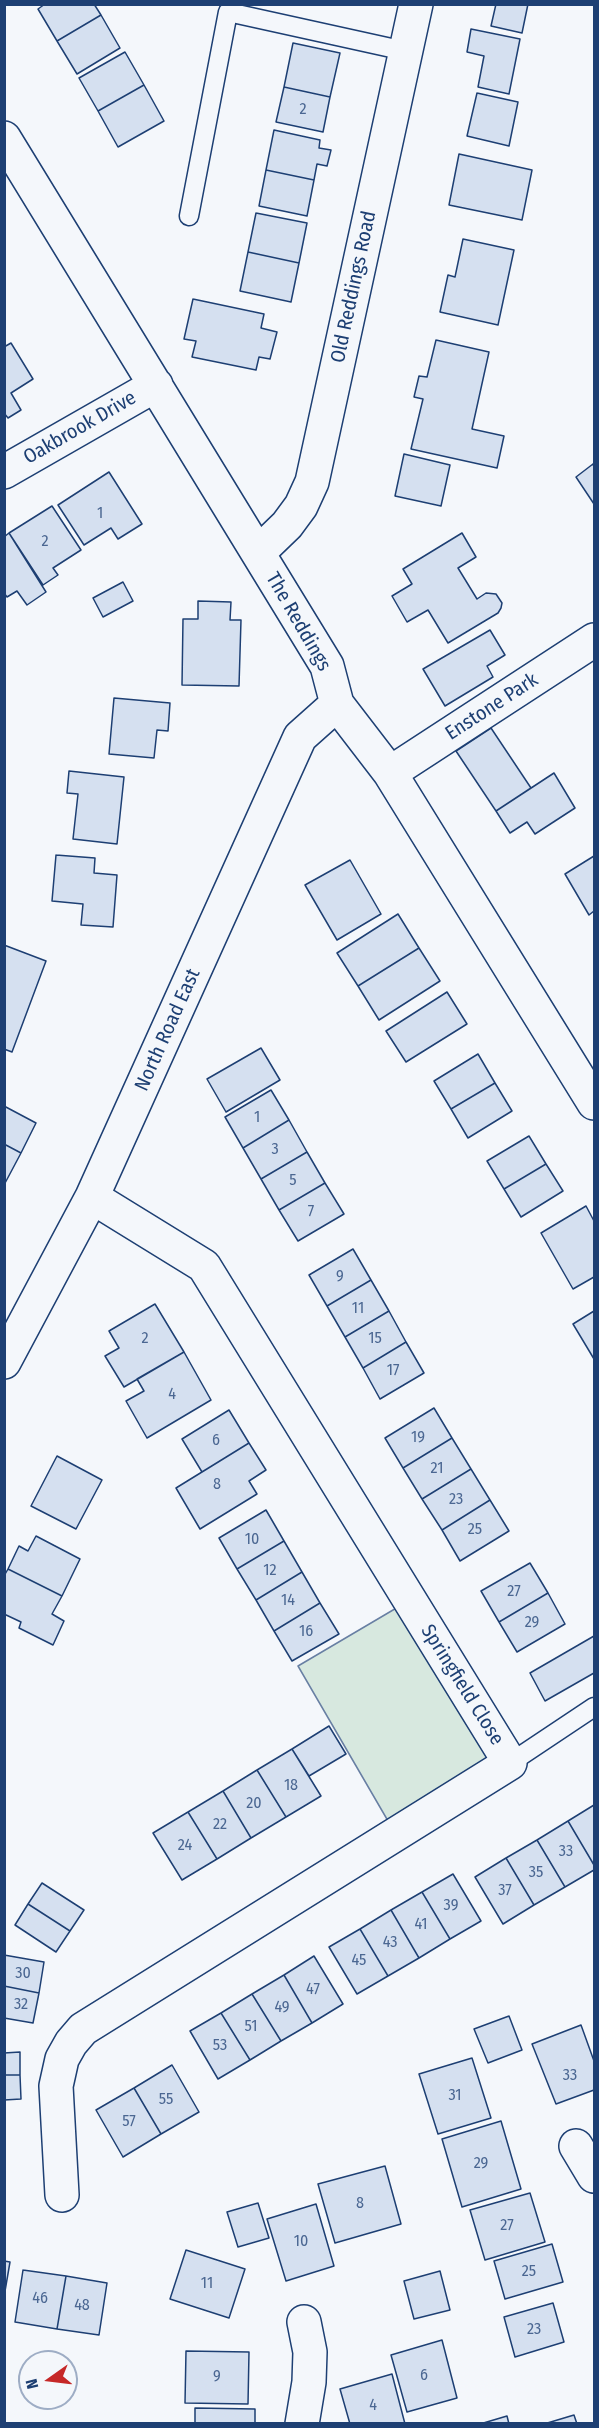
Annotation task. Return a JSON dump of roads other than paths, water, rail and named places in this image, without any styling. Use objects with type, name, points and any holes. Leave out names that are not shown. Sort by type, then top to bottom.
[{"type":"street","name":"Old Reddings Road","points":[[258,553],[287,525],[302,506],[312,482],[416,4]]},
{"type":"street","name":"The Reddings","points":[[4,138],[327,666],[337,704],[390,772],[594,1103]]},
{"type":"street","name":"Oakbrook Drive","points":[[4,472],[156,385]]},
{"type":"street","name":"Enstone Park","points":[[390,772],[594,640]]},
{"type":"street","name":"North Road East","points":[[4,1362],[92,1197],[300,737],[337,704]]},
{"type":"street","name":"Springfield Close","points":[[62,2195],[57,2079],[62,2059],[71,2043],[83,2029],[510,1763],[204,1266],[92,1197]]},
{"type":"street","points":[[576,2146],[594,2176]]},
{"type":"street","points":[[302,2424],[309,2382],[310,2352],[304,2322]]},
{"type":"lane","points":[[189,216],[228,12],[405,51]]},
{"type":"lane","points":[[510,1763],[594,1707]]}]
